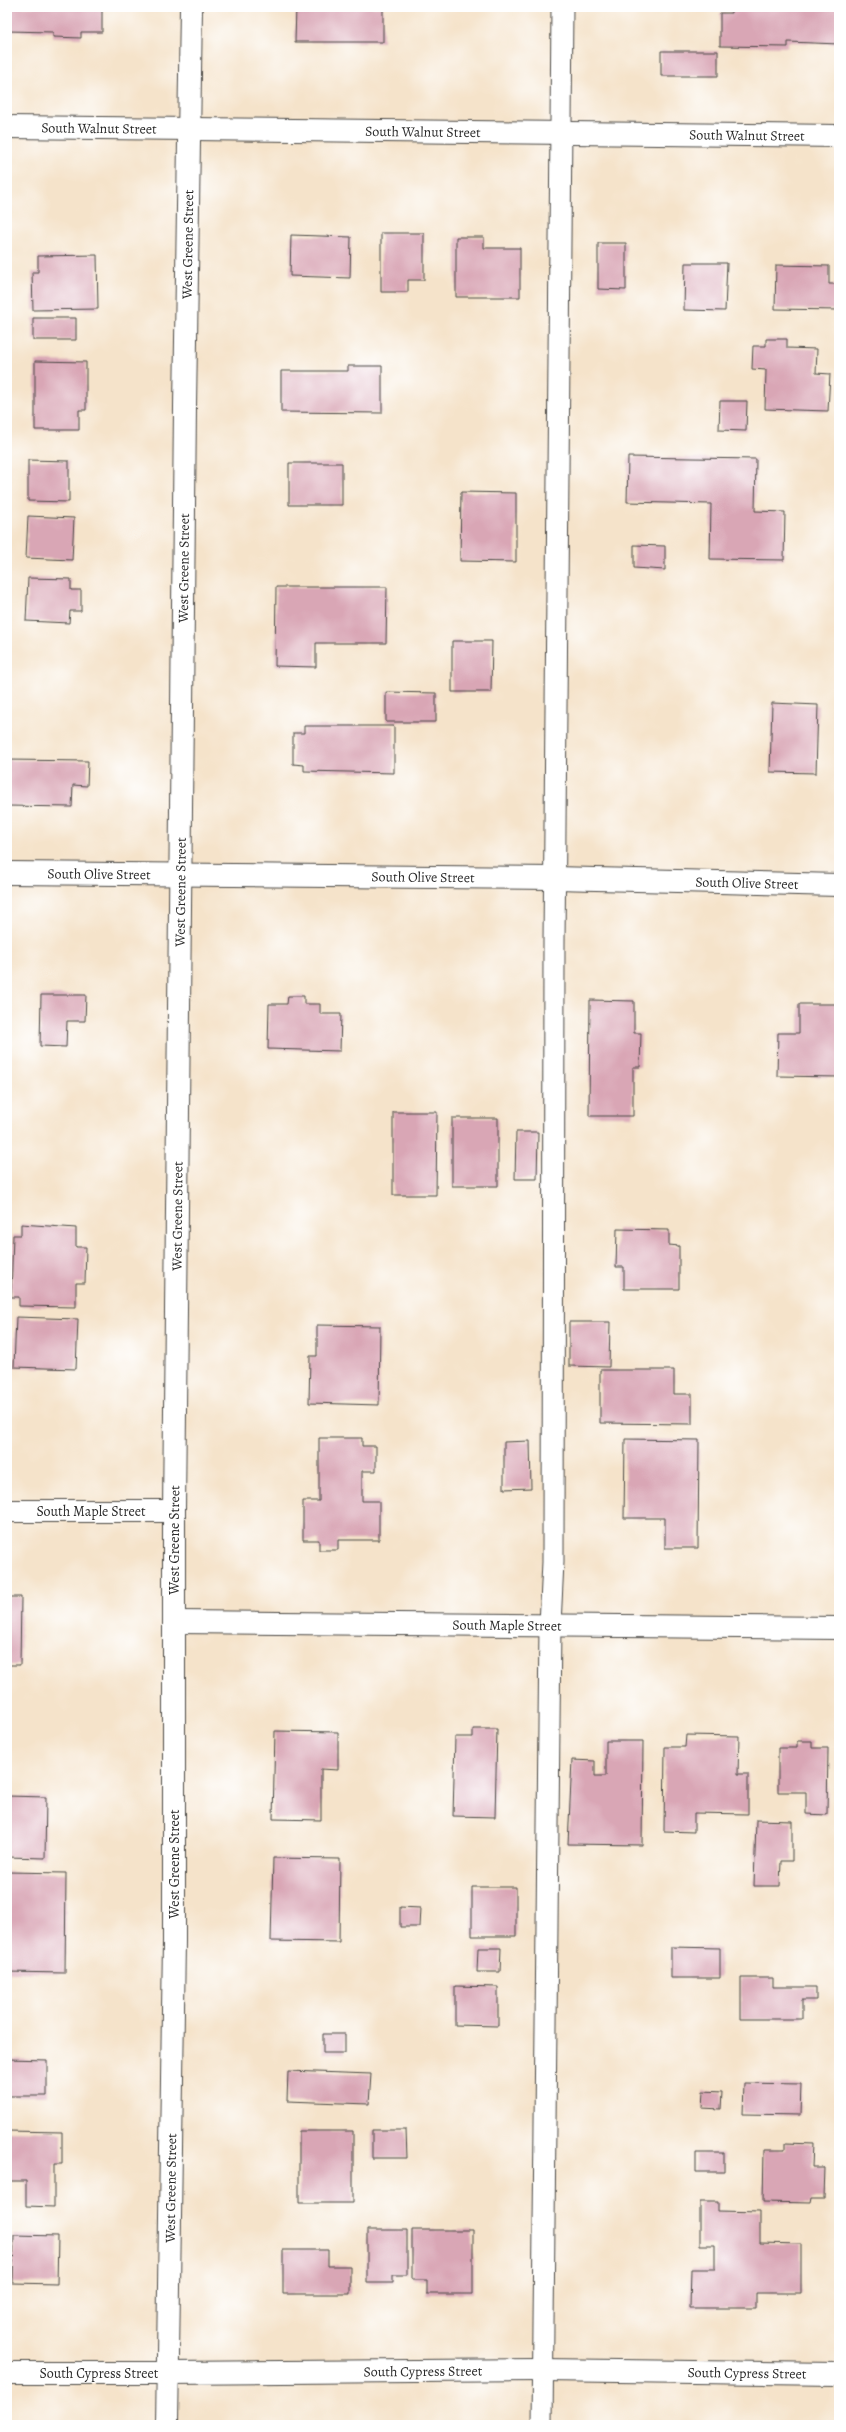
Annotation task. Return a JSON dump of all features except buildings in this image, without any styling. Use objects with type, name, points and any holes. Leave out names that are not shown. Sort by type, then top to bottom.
[{"type":"street","name":"West Greene Street","points":[[167,2425],[175,1622],[174,1511],[182,875],[185,415],[191,129],[191,7]]},
{"type":"street","name":"South Walnut Street","points":[[7,127],[839,136]]},
{"type":"street","name":"South Olive Street","points":[[7,872],[555,878],[839,885]]},
{"type":"street","name":"South Maple Street","points":[[7,1511],[174,1511]]},
{"type":"street","name":"South Maple Street","points":[[175,1622],[839,1628]]},
{"type":"street","name":"South Cypress Street","points":[[7,2372],[168,2373],[542,2370],[839,2374]]},
{"type":"lane","points":[[542,2425],[550,1625],[553,1562],[555,878],[562,7]]}]
